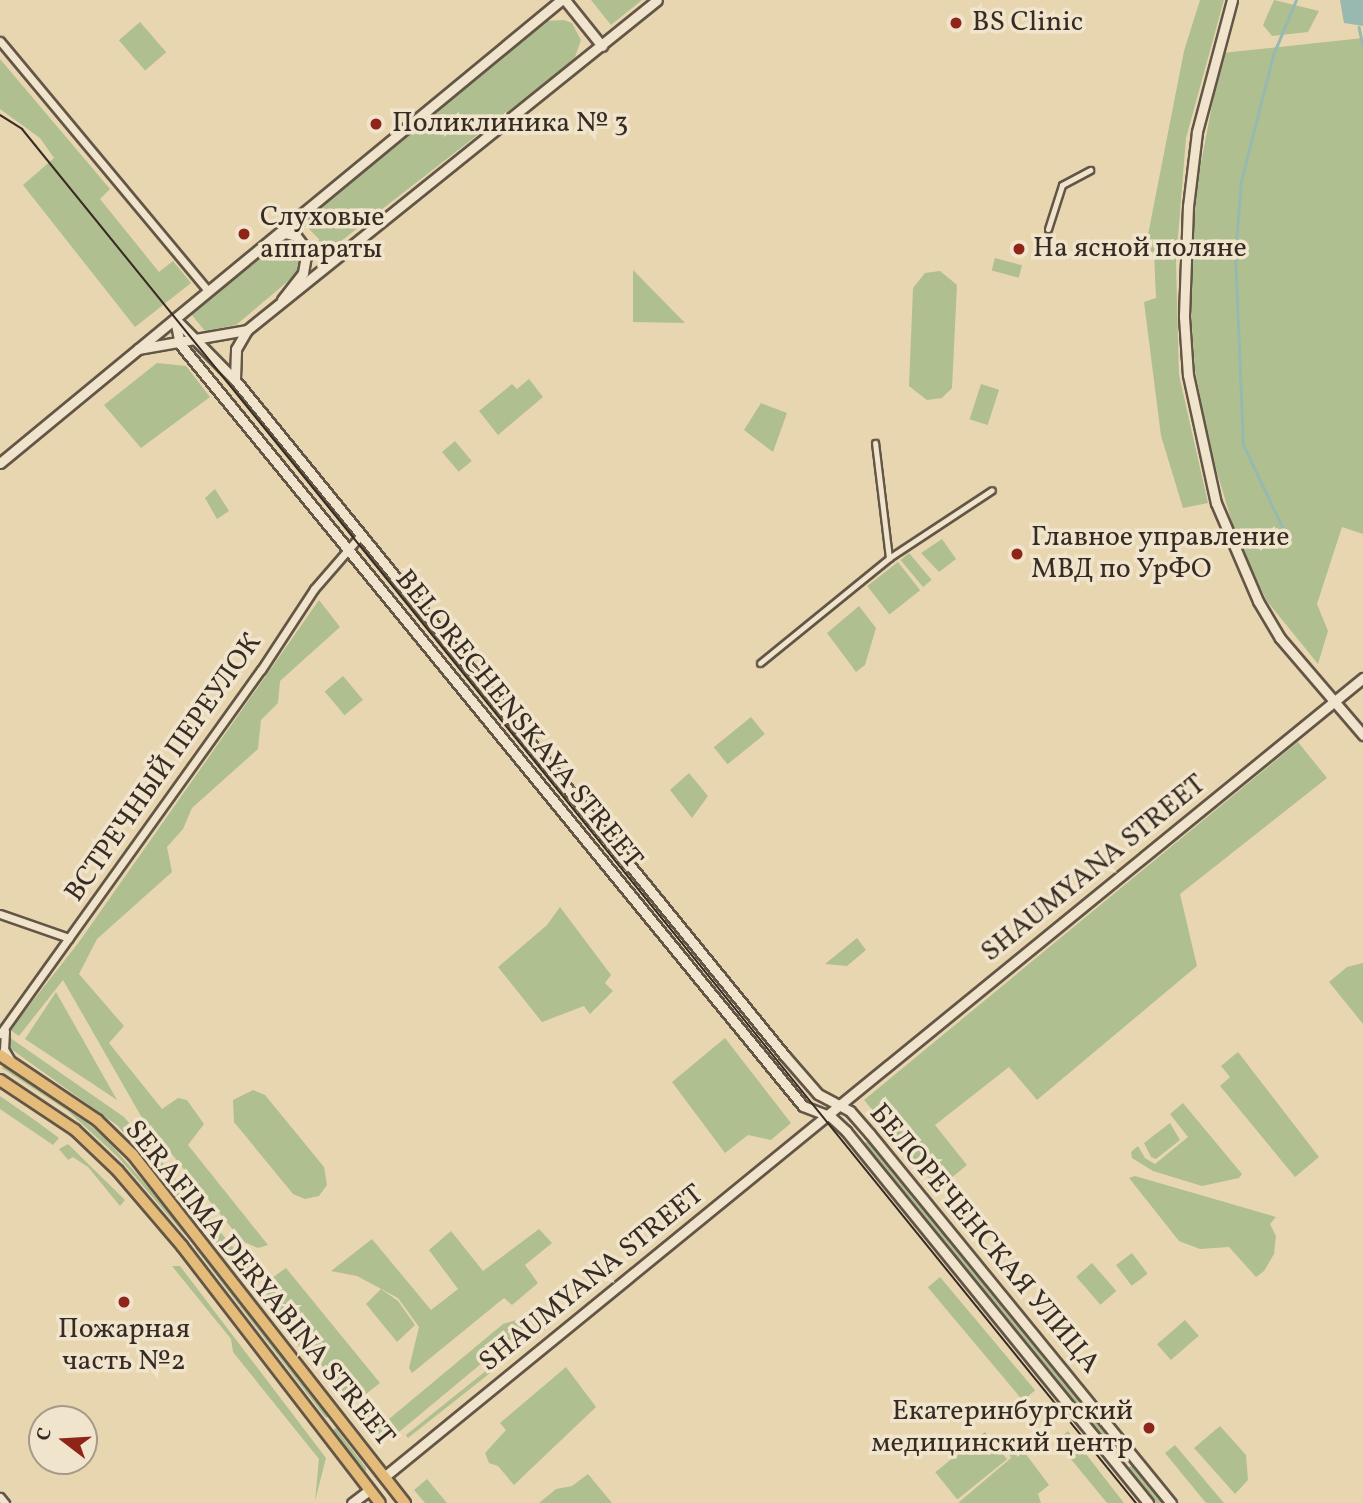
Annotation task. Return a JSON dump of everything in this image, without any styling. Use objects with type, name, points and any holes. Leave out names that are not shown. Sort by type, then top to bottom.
[{"type":"main road","name":"SERAFIMA DERYABINA STREET","points":[[0,1055],[97,1120],[133,1155],[405,1503]]},
{"type":"main road","name":"SERAFIMA DERYABINA STREET","points":[[0,1080],[75,1130],[118,1171],[183,1246],[380,1503]]},
{"type":"main road","points":[[369,1490],[384,1477]]},
{"type":"street","points":[[0,463],[563,0],[602,46]]},
{"type":"street","points":[[138,349],[199,341],[247,330],[657,0]]},
{"type":"street","points":[[1232,0],[1200,119],[1188,205],[1184,317],[1188,375],[1216,503],[1231,543],[1280,638],[1363,735]]},
{"type":"street","points":[[0,41],[208,291]]},
{"type":"street","points":[[1048,229],[1062,185],[1090,170]]},
{"type":"street","points":[[244,260],[285,233],[296,236],[305,245],[308,257],[303,273],[278,307]]},
{"type":"street","points":[[175,319],[180,344]]},
{"type":"street","name":"BELORECHENSKAYA STREET","points":[[175,319],[235,380],[785,1056],[818,1094],[838,1105]]},
{"type":"street","points":[[235,380],[233,357],[247,330]]},
{"type":"street","name":"BELORECHENSKAYA STREET","points":[[180,344],[803,1106],[827,1115],[846,1131],[1148,1503]]},
{"type":"street","points":[[875,443],[889,558]]},
{"type":"street","points":[[760,663],[889,558],[992,490]]},
{"type":"street","name":"ВСТРЕЧНЫЙ ПЕРЕУЛОК","points":[[12,1062],[4,1049],[2,1032],[348,547],[361,535]]},
{"type":"street","points":[[1334,701],[1363,678]]},
{"type":"street","name":"SHAUMYANA STREET","points":[[384,1477],[1334,701]]},
{"type":"street","points":[[0,914],[69,937]]},
{"type":"street","name":"БЕЛОРЕЧЕНСКАЯ УЛИЦА","points":[[838,1105],[870,1134],[1171,1503]]},
{"type":"street","points":[[352,1503],[369,1490]]},
{"type":"street","points":[[0,1497],[5,1503]]},
{"type":"green space","points":[[591,0],[642,0],[611,25]]},
{"type":"green space","points":[[1200,0],[1224,0],[1186,138],[1176,262],[1179,375],[1208,503],[1183,508],[1161,436],[1144,302],[1156,298],[1154,253],[1145,250],[1184,51]]},
{"type":"green space","points":[[1274,0],[1319,11],[1308,32],[1272,36],[1263,25]]},
{"type":"green space","points":[[564,20],[572,23],[581,40],[574,60],[318,259],[319,239],[307,227],[295,227],[545,21]]},
{"type":"green space","points":[[140,22],[166,52],[145,71],[119,40]]},
{"type":"green space","points":[[1363,38],[1363,534],[1342,527],[1317,604],[1328,631],[1318,664],[1267,601],[1236,536],[1211,452],[1195,371],[1189,280],[1198,179],[1222,53]]},
{"type":"green space","points":[[0,59],[110,189],[100,199],[159,272],[173,261],[191,283],[135,327],[23,185],[54,158],[40,138],[0,109]]},
{"type":"green space","points":[[288,241],[304,253],[299,272],[236,325],[205,331],[191,314],[278,242]]},
{"type":"green space","points":[[995,258],[1022,265],[1019,278],[992,271]]},
{"type":"green space","points":[[633,270],[685,323],[633,322]]},
{"type":"green space","points":[[940,271],[957,285],[952,388],[942,398],[927,400],[909,386],[913,288],[925,273]]},
{"type":"green space","points":[[157,363],[186,366],[210,397],[141,448],[104,405]]},
{"type":"green space","points":[[529,379],[543,397],[498,435],[479,411],[512,384],[517,389]]},
{"type":"green space","points":[[981,384],[999,390],[988,425],[970,419]]},
{"type":"green space","points":[[761,403],[787,413],[773,452],[744,430]]},
{"type":"green space","points":[[455,441],[472,461],[459,472],[442,452]]},
{"type":"green space","points":[[215,489],[229,511],[217,519],[205,498]]},
{"type":"green space","points":[[942,539],[956,559],[939,572],[921,553]]},
{"type":"green space","points":[[909,553],[931,580],[923,587],[901,560]]},
{"type":"green space","points":[[898,562],[920,590],[889,614],[867,586]]},
{"type":"green space","points":[[319,600],[340,627],[280,681],[278,703],[261,720],[258,749],[192,808],[183,829],[167,847],[172,872],[97,939],[79,974],[124,1026],[109,1043],[162,1109],[178,1098],[187,1100],[204,1124],[188,1145],[268,1245],[258,1248],[242,1241],[141,1116],[63,980],[19,1036],[10,1030],[79,942]]},
{"type":"green space","points":[[859,606],[876,628],[865,665],[856,672],[827,633]]},
{"type":"green space","points":[[343,676],[363,700],[345,715],[325,691]]},
{"type":"green space","points":[[751,717],[765,734],[728,764],[714,747]]},
{"type":"green space","points":[[1298,742],[1327,778],[1180,894],[1197,966],[1037,1100],[1009,1067],[935,1125],[967,1165],[938,1189],[864,1100]]},
{"type":"green space","points":[[689,773],[708,796],[692,818],[670,790]]},
{"type":"green space","points":[[560,907],[611,975],[605,983],[613,991],[590,1014],[584,1006],[542,1022],[498,967],[547,925]]},
{"type":"green space","points":[[857,938],[866,950],[847,966],[825,964]]},
{"type":"green space","points":[[1363,963],[1363,1024],[1329,982],[1347,967]]},
{"type":"green space","points":[[56,992],[117,1100],[25,1039]]},
{"type":"green space","points":[[9,1037],[124,1117],[258,1277],[250,1283],[118,1126],[7,1046]]},
{"type":"green space","points":[[725,1038],[791,1123],[771,1140],[748,1135],[725,1153],[672,1082]]},
{"type":"green space","points":[[1238,1052],[1319,1157],[1295,1177],[1220,1086],[1230,1077],[1221,1066]]},
{"type":"green space","points":[[4,1064],[69,1107],[106,1139],[188,1232],[185,1235],[119,1158],[68,1111],[2,1068]]},
{"type":"green space","points":[[253,1090],[265,1095],[324,1167],[327,1185],[319,1196],[305,1199],[293,1194],[234,1122],[233,1100]]},
{"type":"green space","points":[[0,1096],[59,1138],[53,1145],[0,1109]]},
{"type":"green space","points":[[1183,1103],[1242,1174],[1239,1178],[1202,1186],[1153,1171],[1132,1158],[1131,1152],[1138,1146],[1145,1158],[1155,1164],[1188,1137],[1170,1114]]},
{"type":"green space","points":[[1170,1123],[1180,1140],[1156,1159],[1151,1157],[1144,1143]]},
{"type":"green space","points":[[868,1141],[1120,1449],[1113,1454],[862,1145]]},
{"type":"green space","points":[[68,1144],[125,1200],[120,1206],[88,1167],[73,1157],[68,1160],[59,1149]]},
{"type":"green space","points":[[1135,1176],[1276,1217],[1270,1224],[1276,1236],[1274,1254],[1264,1271],[1256,1277],[1229,1247],[1200,1249],[1179,1241],[1129,1178]]},
{"type":"green space","points":[[539,1229],[552,1243],[525,1265],[538,1283],[512,1305],[504,1298],[412,1373],[409,1368],[419,1327],[398,1298],[357,1276],[331,1271],[372,1239],[431,1310],[458,1289],[429,1250],[451,1231],[483,1271]]},
{"type":"green space","points":[[198,1245],[330,1415],[326,1418],[195,1248]]},
{"type":"green space","points":[[1132,1253],[1148,1274],[1132,1286],[1116,1265]]},
{"type":"green space","points":[[1092,1263],[1116,1291],[1100,1305],[1076,1277]]},
{"type":"green space","points":[[172,1266],[180,1266],[326,1458],[315,1501],[319,1459],[233,1352],[231,1339]]},
{"type":"green space","points":[[286,1268],[380,1383],[353,1404],[314,1356],[308,1358],[258,1294],[259,1287]]},
{"type":"green space","points":[[940,1277],[1035,1390],[1023,1401],[928,1287]]},
{"type":"green space","points":[[381,1289],[398,1301],[415,1325],[397,1342],[366,1304]]},
{"type":"green space","points":[[554,1316],[557,1320],[408,1438],[406,1435]]},
{"type":"green space","points":[[516,1320],[523,1329],[399,1432],[389,1419],[503,1324]]},
{"type":"green space","points":[[1185,1320],[1199,1336],[1171,1360],[1157,1344]]},
{"type":"green space","points":[[566,1367],[596,1407],[514,1485],[498,1466],[489,1463],[485,1453],[506,1430],[500,1423]]},
{"type":"green space","points":[[362,1406],[387,1437],[379,1444],[353,1413]]},
{"type":"green space","points":[[1220,1426],[1246,1455],[1248,1480],[1235,1494],[1194,1448]]},
{"type":"green space","points":[[336,1428],[366,1468],[366,1472],[332,1431]]},
{"type":"green space","points":[[1068,1431],[1124,1503],[1107,1503],[1056,1441]]},
{"type":"green space","points":[[985,1432],[1007,1459],[957,1499],[935,1472]]},
{"type":"green space","points":[[1019,1445],[1049,1485],[1038,1494],[1041,1503],[958,1503],[1011,1458],[1009,1454]]},
{"type":"green space","points":[[1175,1445],[1224,1503],[1206,1503],[1165,1453]]},
{"type":"green space","points":[[1133,1464],[1166,1503],[1156,1503],[1127,1469]]},
{"type":"green space","points":[[588,1474],[612,1503],[539,1503],[556,1489],[572,1486]]},
{"type":"green space","points":[[427,1479],[447,1503],[425,1503],[414,1490]]},
{"type":"water","points":[[1340,0],[1363,0],[1363,26],[1344,23]]},
{"type":"waterway","points":[[1283,529],[1243,445],[1235,254],[1241,181],[1273,55],[1296,0]]},
{"type":"waterway","points":[[1359,27],[1363,46]]},
{"type":"tram line","points":[[0,115],[22,129],[1136,1503]]},
{"type":"place","name":"BS Clinic","points":[[956,23]]},
{"type":"place","name":"Поликлиника № 3","points":[[376,124]]},
{"type":"place","name":"Слуховые аппараты","points":[[244,234]]},
{"type":"place","name":"На ясной поляне","points":[[1019,249]]},
{"type":"place","name":"Главное управление МВД по УрФО","points":[[1017,554]]},
{"type":"place","name":"Пожарная часть №2","points":[[124,1302]]},
{"type":"place","name":"Екатеринбургский медицинский центр","points":[[1149,1428]]}]
